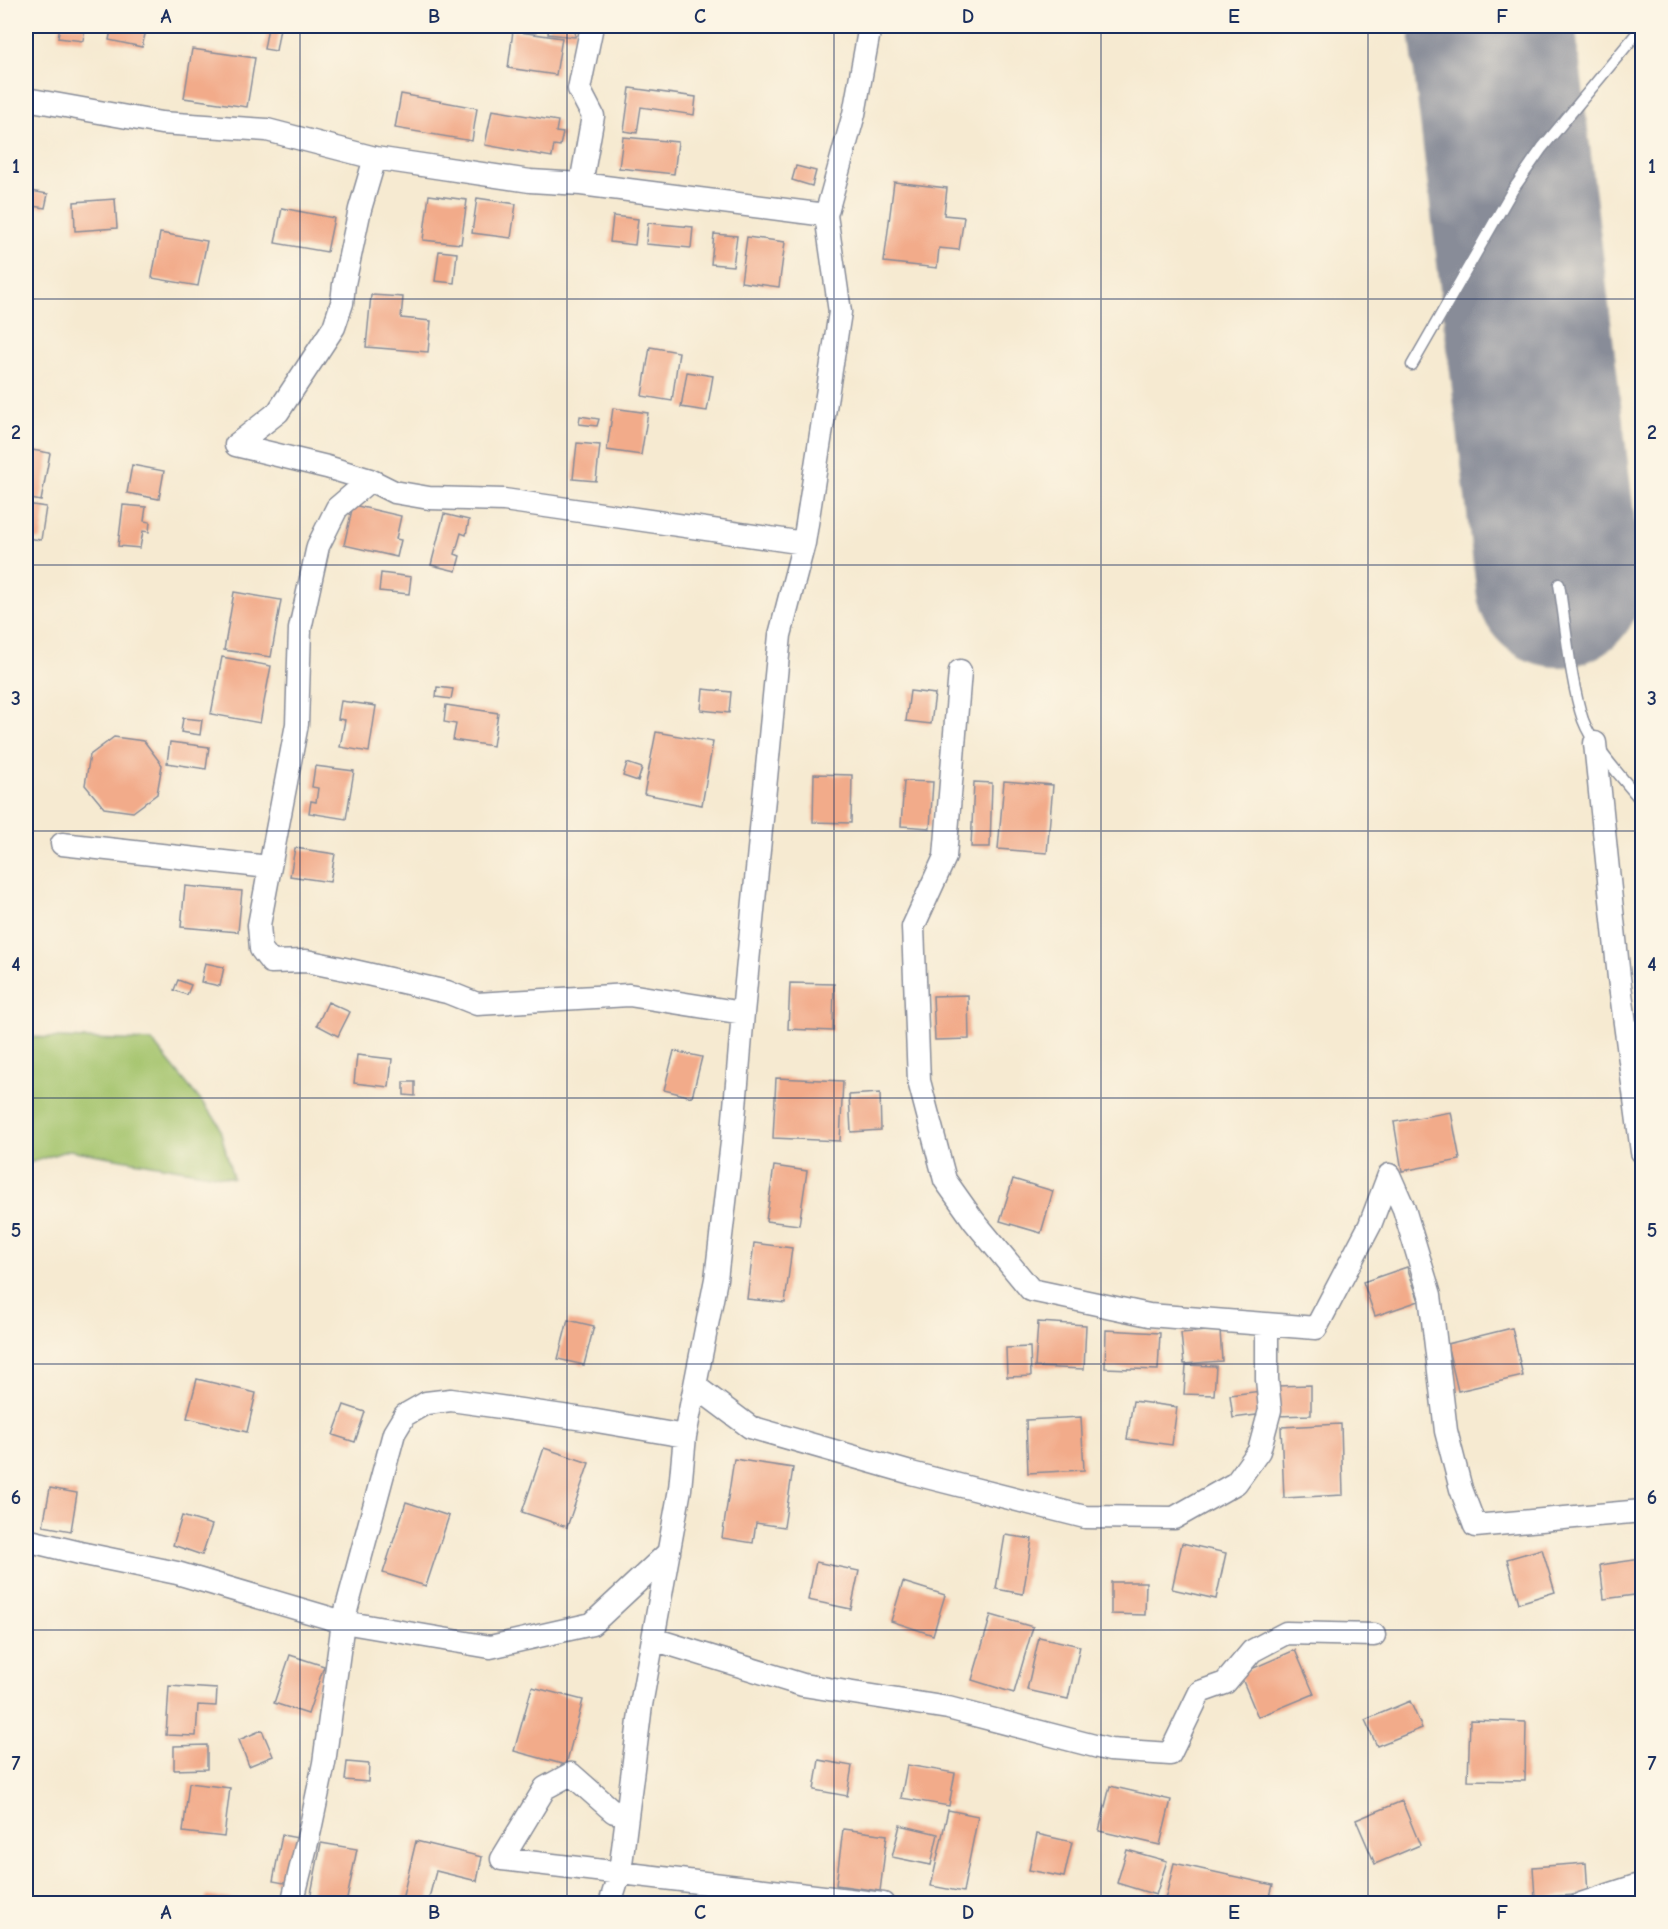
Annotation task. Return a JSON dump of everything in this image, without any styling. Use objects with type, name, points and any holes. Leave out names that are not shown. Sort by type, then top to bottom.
[{"type":"street","points":[[580,184],[593,116],[579,89],[592,26]]},
{"type":"street","points":[[610,1904],[620,1872],[641,1705],[681,1489],[685,1436],[716,1279],[732,1142],[742,1014],[780,635],[804,543],[840,312],[826,215],[854,114],[870,26]]},
{"type":"street","points":[[26,99],[161,123],[267,130],[375,158],[530,181],[580,184],[826,215]]},
{"type":"street","points":[[375,158],[360,209],[342,303],[334,327],[278,412],[236,445],[327,467],[370,480],[394,492],[429,498],[504,500],[804,543]]},
{"type":"street","points":[[370,480],[337,508],[318,546],[300,629],[297,724],[269,867],[260,925],[261,949],[271,962],[306,961],[447,992],[477,1004],[629,995],[742,1014]]},
{"type":"street","points":[[960,671],[945,858],[913,927],[918,1081],[945,1180],[974,1221],[1031,1290],[1149,1315],[1316,1328],[1370,1225],[1389,1175],[1404,1209],[1430,1295],[1446,1431],[1461,1490],[1475,1526],[1642,1511]]},
{"type":"street","points":[[1595,743],[1619,978],[1642,1152]]},
{"type":"street","points":[[62,844],[269,867]]},
{"type":"street","points":[[694,1386],[750,1427],[911,1473],[1084,1517],[1174,1518],[1236,1483],[1259,1451],[1270,1410],[1267,1379],[1267,1324]]},
{"type":"street","points":[[292,1904],[324,1763],[343,1622],[394,1433],[405,1415],[426,1403],[451,1400],[685,1436]]},
{"type":"street","points":[[26,1540],[177,1573],[343,1622],[490,1647],[592,1624],[669,1552]]},
{"type":"street","points":[[653,1638],[803,1684],[948,1708],[1110,1750],[1170,1754],[1200,1692],[1225,1683],[1252,1651],[1286,1634],[1374,1635]]},
{"type":"street","points":[[628,1808],[614,1812],[571,1774],[545,1788],[502,1859],[884,1904]]},
{"type":"street","points":[[1581,1904],[1642,1884]]},
{"type":"lane","points":[[1412,364],[1512,191],[1542,148],[1642,27]]},
{"type":"lane","points":[[1559,584],[1576,692],[1584,722],[1595,743],[1642,802]]},
{"type":"green space","points":[[26,1037],[152,1041],[218,1122],[233,1178],[69,1150],[26,1164]]},
{"type":"building","points":[[60,26],[85,26],[83,41],[58,38]]},
{"type":"building","points":[[112,26],[147,26],[142,47],[109,40]]},
{"type":"building","points":[[549,26],[576,26],[575,37],[548,34]]},
{"type":"building","points":[[268,27],[280,28],[276,51],[264,49]]},
{"type":"building","points":[[513,31],[562,38],[556,75],[508,68]]},
{"type":"building","points":[[192,49],[255,58],[247,107],[184,98]]},
{"type":"building","points":[[630,88],[696,97],[694,115],[641,107],[637,133],[624,131]]},
{"type":"building","points":[[401,94],[477,108],[472,141],[395,128]]},
{"type":"building","points":[[492,110],[558,121],[556,132],[563,133],[560,146],[554,145],[552,157],[485,145]]},
{"type":"building","points":[[623,137],[678,142],[674,174],[619,168]]},
{"type":"building","points":[[796,166],[816,171],[812,186],[792,180]]},
{"type":"building","points":[[894,182],[947,188],[944,215],[964,217],[959,250],[939,248],[937,268],[884,262]]},
{"type":"building","points":[[26,190],[48,194],[45,208],[26,205]]},
{"type":"building","points":[[429,195],[467,200],[461,244],[423,240]]},
{"type":"building","points":[[477,198],[516,204],[511,238],[472,233]]},
{"type":"building","points":[[115,199],[117,228],[75,231],[74,202]]},
{"type":"building","points":[[282,208],[334,218],[327,252],[275,243]]},
{"type":"building","points":[[613,216],[638,219],[635,245],[610,242]]},
{"type":"building","points":[[648,223],[693,227],[691,248],[646,244]]},
{"type":"building","points":[[160,233],[207,241],[198,286],[152,278]]},
{"type":"building","points":[[714,234],[737,236],[733,266],[711,264]]},
{"type":"building","points":[[747,237],[785,242],[779,287],[741,282]]},
{"type":"building","points":[[439,251],[457,253],[454,283],[435,281]]},
{"type":"building","points":[[371,295],[403,297],[401,318],[431,321],[428,352],[366,347]]},
{"type":"building","points":[[650,347],[679,352],[672,401],[642,396]]},
{"type":"building","points":[[687,372],[713,376],[707,411],[681,407]]},
{"type":"building","points":[[613,408],[648,413],[641,455],[607,450]]},
{"type":"building","points":[[580,416],[599,419],[597,426],[579,424]]},
{"type":"building","points":[[577,443],[600,445],[596,481],[573,479]]},
{"type":"building","points":[[26,449],[50,453],[41,501],[26,498]]},
{"type":"building","points":[[132,465],[164,471],[159,499],[127,493]]},
{"type":"building","points":[[26,504],[46,507],[41,540],[26,538]]},
{"type":"building","points":[[123,505],[146,507],[144,521],[150,522],[149,532],[143,531],[140,548],[118,546]]},
{"type":"building","points":[[353,505],[401,516],[396,539],[401,540],[397,557],[344,545]]},
{"type":"building","points":[[444,514],[469,520],[466,535],[461,533],[455,554],[460,556],[456,571],[431,565]]},
{"type":"building","points":[[381,573],[411,577],[409,594],[379,591]]},
{"type":"building","points":[[234,592],[281,600],[271,657],[224,650]]},
{"type":"building","points":[[222,657],[271,666],[260,723],[211,714]]},
{"type":"building","points":[[437,687],[453,689],[451,699],[436,697]]},
{"type":"building","points":[[703,689],[731,692],[729,713],[701,710]]},
{"type":"building","points":[[910,691],[935,694],[931,724],[906,721]]},
{"type":"building","points":[[341,701],[376,706],[369,752],[340,747],[345,720],[338,719]]},
{"type":"building","points":[[446,705],[498,713],[493,746],[453,740],[456,724],[444,722]]},
{"type":"building","points":[[183,718],[202,720],[200,735],[181,732]]},
{"type":"building","points":[[656,732],[713,742],[702,805],[644,794]]},
{"type":"building","points":[[114,737],[144,741],[162,765],[157,794],[133,812],[104,808],[85,785],[90,755]]},
{"type":"building","points":[[170,742],[209,747],[206,769],[167,763]]},
{"type":"building","points":[[627,763],[642,768],[638,781],[623,776]]},
{"type":"building","points":[[315,766],[354,771],[346,819],[309,813],[311,801],[316,802],[318,788],[312,787]]},
{"type":"building","points":[[814,774],[852,775],[851,823],[813,822]]},
{"type":"building","points":[[904,781],[933,782],[930,828],[901,826]]},
{"type":"building","points":[[1004,781],[1053,785],[1047,853],[998,849]]},
{"type":"building","points":[[974,782],[992,783],[990,847],[971,847]]},
{"type":"building","points":[[295,848],[335,854],[330,882],[290,876]]},
{"type":"building","points":[[185,886],[242,891],[238,932],[181,927]]},
{"type":"building","points":[[205,963],[224,967],[220,986],[201,982]]},
{"type":"building","points":[[178,980],[191,985],[187,995],[174,990]]},
{"type":"building","points":[[790,983],[834,984],[833,1031],[788,1029]]},
{"type":"building","points":[[968,995],[969,1039],[935,1040],[933,996]]},
{"type":"building","points":[[328,1002],[350,1012],[338,1036],[317,1025]]},
{"type":"building","points":[[674,1051],[702,1057],[692,1097],[664,1090]]},
{"type":"building","points":[[357,1055],[392,1059],[389,1087],[354,1083]]},
{"type":"building","points":[[776,1078],[843,1081],[840,1141],[773,1138]]},
{"type":"building","points":[[404,1082],[415,1082],[415,1096],[404,1095]]},
{"type":"building","points":[[880,1093],[881,1130],[851,1132],[849,1095]]},
{"type":"building","points":[[1451,1112],[1460,1160],[1402,1171],[1394,1122]]},
{"type":"building","points":[[774,1166],[807,1171],[799,1225],[766,1221]]},
{"type":"building","points":[[1013,1179],[1053,1191],[1041,1233],[1000,1221]]},
{"type":"building","points":[[754,1243],[792,1248],[785,1303],[747,1299]]},
{"type":"building","points":[[1407,1267],[1419,1301],[1375,1316],[1363,1282]]},
{"type":"building","points":[[568,1320],[594,1326],[584,1365],[558,1359]]},
{"type":"building","points":[[1038,1322],[1086,1325],[1084,1369],[1035,1367]]},
{"type":"building","points":[[1512,1328],[1523,1376],[1458,1391],[1447,1344]]},
{"type":"building","points":[[1106,1330],[1160,1333],[1158,1370],[1105,1368]]},
{"type":"building","points":[[1220,1330],[1222,1361],[1184,1364],[1181,1333]]},
{"type":"building","points":[[1030,1347],[1031,1376],[1007,1377],[1006,1348]]},
{"type":"building","points":[[1186,1365],[1216,1366],[1214,1395],[1184,1394]]},
{"type":"building","points":[[197,1379],[256,1393],[247,1432],[187,1418]]},
{"type":"building","points":[[1311,1385],[1311,1415],[1276,1416],[1276,1386]]},
{"type":"building","points":[[1261,1391],[1264,1414],[1233,1418],[1230,1395]]},
{"type":"building","points":[[1133,1401],[1177,1407],[1172,1445],[1127,1439]]},
{"type":"building","points":[[344,1405],[365,1412],[355,1442],[333,1435]]},
{"type":"building","points":[[1081,1417],[1084,1470],[1028,1473],[1026,1420]]},
{"type":"building","points":[[1341,1424],[1343,1495],[1284,1498],[1281,1427]]},
{"type":"building","points":[[544,1448],[589,1463],[567,1527],[522,1512]]},
{"type":"building","points":[[734,1459],[793,1468],[784,1527],[756,1523],[753,1543],[722,1538]]},
{"type":"building","points":[[50,1488],[77,1493],[71,1531],[43,1526]]},
{"type":"building","points":[[406,1502],[449,1516],[426,1586],[383,1573]]},
{"type":"building","points":[[182,1516],[212,1525],[202,1555],[173,1545]]},
{"type":"building","points":[[1005,1535],[1032,1539],[1023,1594],[996,1589]]},
{"type":"building","points":[[1182,1543],[1226,1553],[1216,1599],[1172,1589]]},
{"type":"building","points":[[1542,1549],[1555,1592],[1519,1603],[1507,1559]]},
{"type":"building","points":[[1641,1559],[1642,1594],[1604,1599],[1600,1565]]},
{"type":"building","points":[[816,1562],[859,1571],[851,1609],[808,1600]]},
{"type":"building","points":[[903,1582],[945,1595],[933,1635],[891,1621]]},
{"type":"building","points":[[1111,1582],[1146,1582],[1145,1615],[1111,1614]]},
{"type":"building","points":[[991,1615],[1033,1627],[1014,1693],[972,1680]]},
{"type":"building","points":[[1039,1637],[1080,1646],[1068,1699],[1027,1690]]},
{"type":"building","points":[[1295,1650],[1314,1694],[1258,1717],[1240,1674]]},
{"type":"building","points":[[290,1655],[324,1666],[308,1714],[274,1703]]},
{"type":"building","points":[[169,1686],[217,1689],[216,1706],[198,1705],[196,1736],[166,1735]]},
{"type":"building","points":[[532,1687],[583,1700],[566,1765],[514,1751]]},
{"type":"building","points":[[1410,1701],[1422,1728],[1377,1746],[1365,1720]]},
{"type":"building","points":[[1470,1720],[1526,1722],[1525,1781],[1468,1780]]},
{"type":"building","points":[[262,1730],[273,1756],[249,1766],[239,1740]]},
{"type":"building","points":[[207,1745],[207,1769],[174,1770],[174,1746]]},
{"type":"building","points":[[819,1760],[852,1766],[847,1796],[814,1790]]},
{"type":"building","points":[[347,1762],[369,1764],[368,1782],[345,1780]]},
{"type":"building","points":[[907,1765],[955,1773],[949,1806],[901,1798]]},
{"type":"building","points":[[189,1783],[230,1788],[224,1837],[183,1832]]},
{"type":"building","points":[[1110,1786],[1171,1800],[1160,1845],[1099,1831]]},
{"type":"building","points":[[1402,1801],[1420,1845],[1375,1864],[1356,1820]]},
{"type":"building","points":[[948,1810],[978,1816],[963,1892],[931,1886]]},
{"type":"building","points":[[900,1825],[938,1834],[931,1865],[892,1857]]},
{"type":"building","points":[[843,1829],[887,1835],[880,1891],[836,1885]]},
{"type":"building","points":[[1037,1834],[1072,1842],[1064,1877],[1029,1870]]},
{"type":"building","points":[[282,1835],[298,1838],[289,1884],[273,1881]]},
{"type":"building","points":[[416,1841],[482,1857],[477,1881],[436,1871],[429,1898],[449,1904],[401,1904]]},
{"type":"building","points":[[321,1843],[357,1849],[346,1904],[309,1904]]},
{"type":"building","points":[[1127,1850],[1167,1861],[1156,1895],[1117,1883]]},
{"type":"building","points":[[26,1863],[29,1864],[27,1885],[26,1885]]},
{"type":"building","points":[[1174,1863],[1273,1885],[1268,1904],[1164,1904]]},
{"type":"building","points":[[1586,1863],[1588,1894],[1535,1898],[1533,1867]]},
{"type":"building","points":[[206,1896],[253,1902],[252,1904],[205,1904]]},
{"type":"runway","points":[[1492,26],[1559,584]]}]
